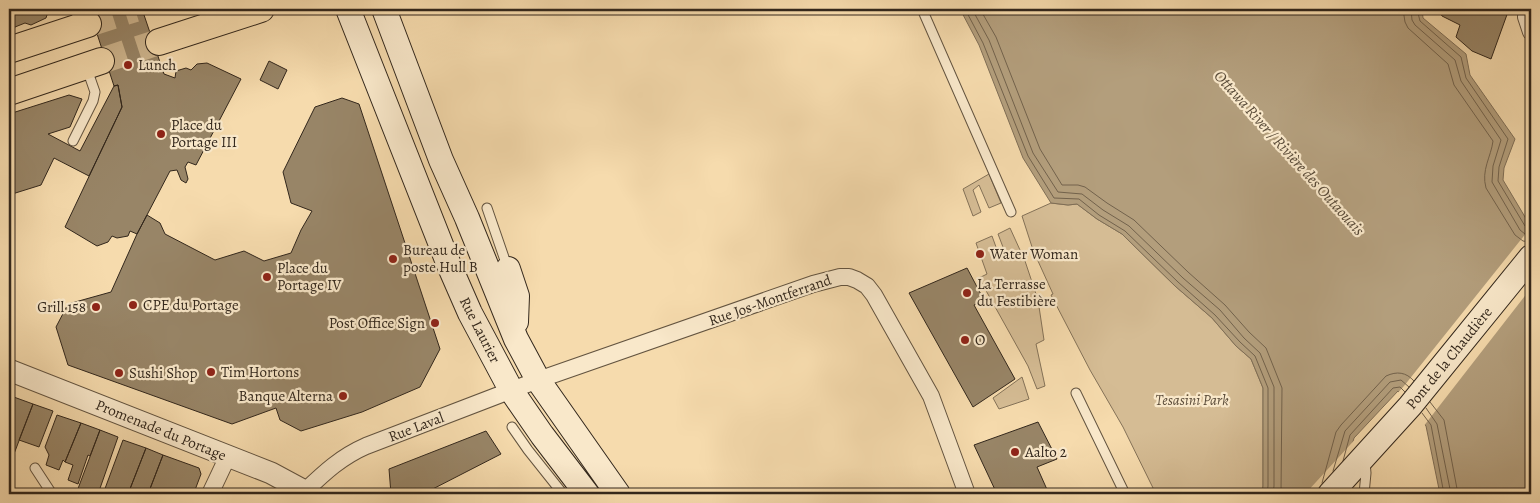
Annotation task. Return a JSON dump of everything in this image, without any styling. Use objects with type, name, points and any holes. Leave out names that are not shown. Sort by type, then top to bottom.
[{"type":"main road","points":[[159,42],[261,9]]},
{"type":"main road","name":"Rue Laurier","points":[[348,9],[452,274],[470,313],[511,390],[547,442],[587,494]]},
{"type":"main road","name":"Rue Laurier","points":[[384,9],[441,160],[467,218],[516,339],[538,380],[618,494]]},
{"type":"main road","points":[[9,50],[80,16]]},
{"type":"main road","points":[[9,92],[93,64]]},
{"type":"main road","name":"Pont de la Chaudière","points":[[1332,491],[1410,406],[1531,257]]},
{"type":"main road","points":[[508,269],[516,296],[516,339]]},
{"type":"street","points":[[1527,9],[1526,17],[1531,32]]},
{"type":"street","name":"Rue Jos-Montferrand","points":[[538,380],[789,291],[840,277],[849,277],[867,286],[874,295],[931,396],[967,494]]},
{"type":"street","name":"Promenade du Portage","points":[[9,370],[278,476],[308,493]]},
{"type":"street","name":"Rue Laval","points":[[308,493],[333,464],[354,451],[538,380]]},
{"type":"street","points":[[210,494],[228,456]]},
{"type":"lane","points":[[922,9],[1011,212]]},
{"type":"lane","points":[[73,141],[93,100],[95,92],[93,64]]},
{"type":"lane","points":[[487,208],[508,269]]},
{"type":"lane","points":[[1076,393],[1125,494]]},
{"type":"lane","points":[[512,427],[563,494]]},
{"type":"lane","points":[[1364,457],[1366,473],[1364,494]]},
{"type":"lane","points":[[35,468],[52,494]]},
{"type":"green space","points":[[989,174],[1001,203],[989,208],[979,185],[973,190],[981,212],[973,216],[963,189]]},
{"type":"green space","name":"Tesasini Park","points":[[1051,203],[1077,204],[1122,234],[1175,286],[1212,318],[1236,346],[1251,359],[1263,388],[1262,494],[1156,494],[1123,427],[1090,370],[1051,295],[1053,294],[1033,250],[1022,216]]},
{"type":"green space","points":[[1010,228],[1025,261],[1038,300],[1044,340],[1036,344],[1045,386],[1037,389],[1028,366],[979,278],[987,274],[976,243],[992,236],[1000,258],[1006,255],[998,234]]},
{"type":"green space","points":[[1022,377],[1029,399],[999,409],[993,398]]},
{"type":"water","name":"Ottawa River / Rivière des Outaouais","points":[[960,9],[1422,9],[1423,18],[1466,54],[1470,75],[1515,139],[1504,168],[1503,180],[1531,227],[1531,494],[1440,494],[1426,426],[1398,391],[1354,438],[1339,494],[1262,494],[1263,388],[1251,359],[1236,346],[1212,318],[1175,286],[1122,234],[1077,204],[1051,203],[1023,158],[979,45]]},
{"type":"pier","points":[[1531,227],[1531,288],[1423,427],[1397,395],[1356,439],[1341,494],[1305,494],[1404,386]]},
{"type":"building","points":[[9,9],[49,9],[46,18],[31,25],[25,23],[9,32]]},
{"type":"building","name":"Place du Portage III","points":[[89,9],[142,9],[164,74],[175,78],[176,71],[186,68],[191,70],[197,64],[207,63],[241,79],[196,165],[188,162],[185,167],[188,179],[186,183],[181,180],[177,170],[170,171],[137,234],[130,231],[128,236],[117,238],[112,236],[108,242],[97,246],[65,227],[122,107],[118,85],[114,86]]},
{"type":"building","points":[[1438,9],[1509,9],[1491,59],[1472,51],[1456,37],[1460,25],[1442,16]]},
{"type":"building","points":[[269,61],[287,70],[278,89],[260,80]]},
{"type":"building","points":[[118,85],[122,107],[89,176],[54,158],[41,185],[9,195],[9,114],[69,95],[82,99],[70,127],[48,134],[80,151],[114,86]]},
{"type":"building","name":"Place du Portage IV","points":[[342,98],[359,104],[440,349],[420,387],[362,412],[301,431],[280,420],[276,408],[232,424],[68,365],[56,327],[68,304],[111,292],[147,215],[160,223],[165,234],[215,260],[244,251],[264,261],[291,253],[312,211],[291,203],[283,172],[315,107]]},
{"type":"building","name":"O","points":[[967,268],[984,300],[974,305],[1015,379],[973,407],[909,293]]},
{"type":"building","points":[[11,396],[33,404],[9,467],[9,403]]},
{"type":"building","points":[[33,404],[53,411],[39,447],[19,440]]},
{"type":"building","points":[[57,415],[81,423],[65,462],[63,460],[59,470],[46,465],[49,455],[45,447]]},
{"type":"building","name":"Aalto 2","points":[[1038,422],[1057,459],[1037,467],[1049,494],[997,494],[974,445]]},
{"type":"building","points":[[81,423],[100,430],[90,456],[88,455],[78,484],[68,480],[73,465],[65,462]]},
{"type":"building","points":[[100,430],[118,437],[98,494],[76,494]]},
{"type":"building","points":[[486,431],[501,454],[423,494],[391,494],[389,469]]},
{"type":"building","points":[[123,440],[146,448],[128,494],[103,494]]},
{"type":"building","points":[[146,448],[163,455],[148,494],[128,494]]},
{"type":"building","points":[[163,455],[199,468],[201,474],[195,490],[180,494],[148,494]]},
{"type":"tunnel","points":[[88,24],[135,9]]},
{"type":"tunnel","points":[[101,61],[159,42]]},
{"type":"place","name":"Lunch","points":[[128,65]]},
{"type":"place","name":"Place du Portage III","points":[[161,134]]},
{"type":"place","name":"Water Woman","points":[[980,254]]},
{"type":"place","name":"Bureau de poste Hull B","points":[[393,259]]},
{"type":"place","name":"Place du Portage IV","points":[[267,277]]},
{"type":"place","name":"La Terrasse du Festibière","points":[[967,293]]},
{"type":"place","name":"CPE du Portage","points":[[133,305]]},
{"type":"place","name":"Grill 158","points":[[96,307]]},
{"type":"place","name":"Post Office Sign","points":[[435,323]]},
{"type":"place","name":"O","points":[[965,340]]},
{"type":"place","name":"Tim Hortons","points":[[211,372]]},
{"type":"place","name":"Sushi Shop","points":[[119,373]]},
{"type":"place","name":"Banque Alterna","points":[[343,396]]},
{"type":"place","name":"Aalto 2","points":[[1015,452]]}]
